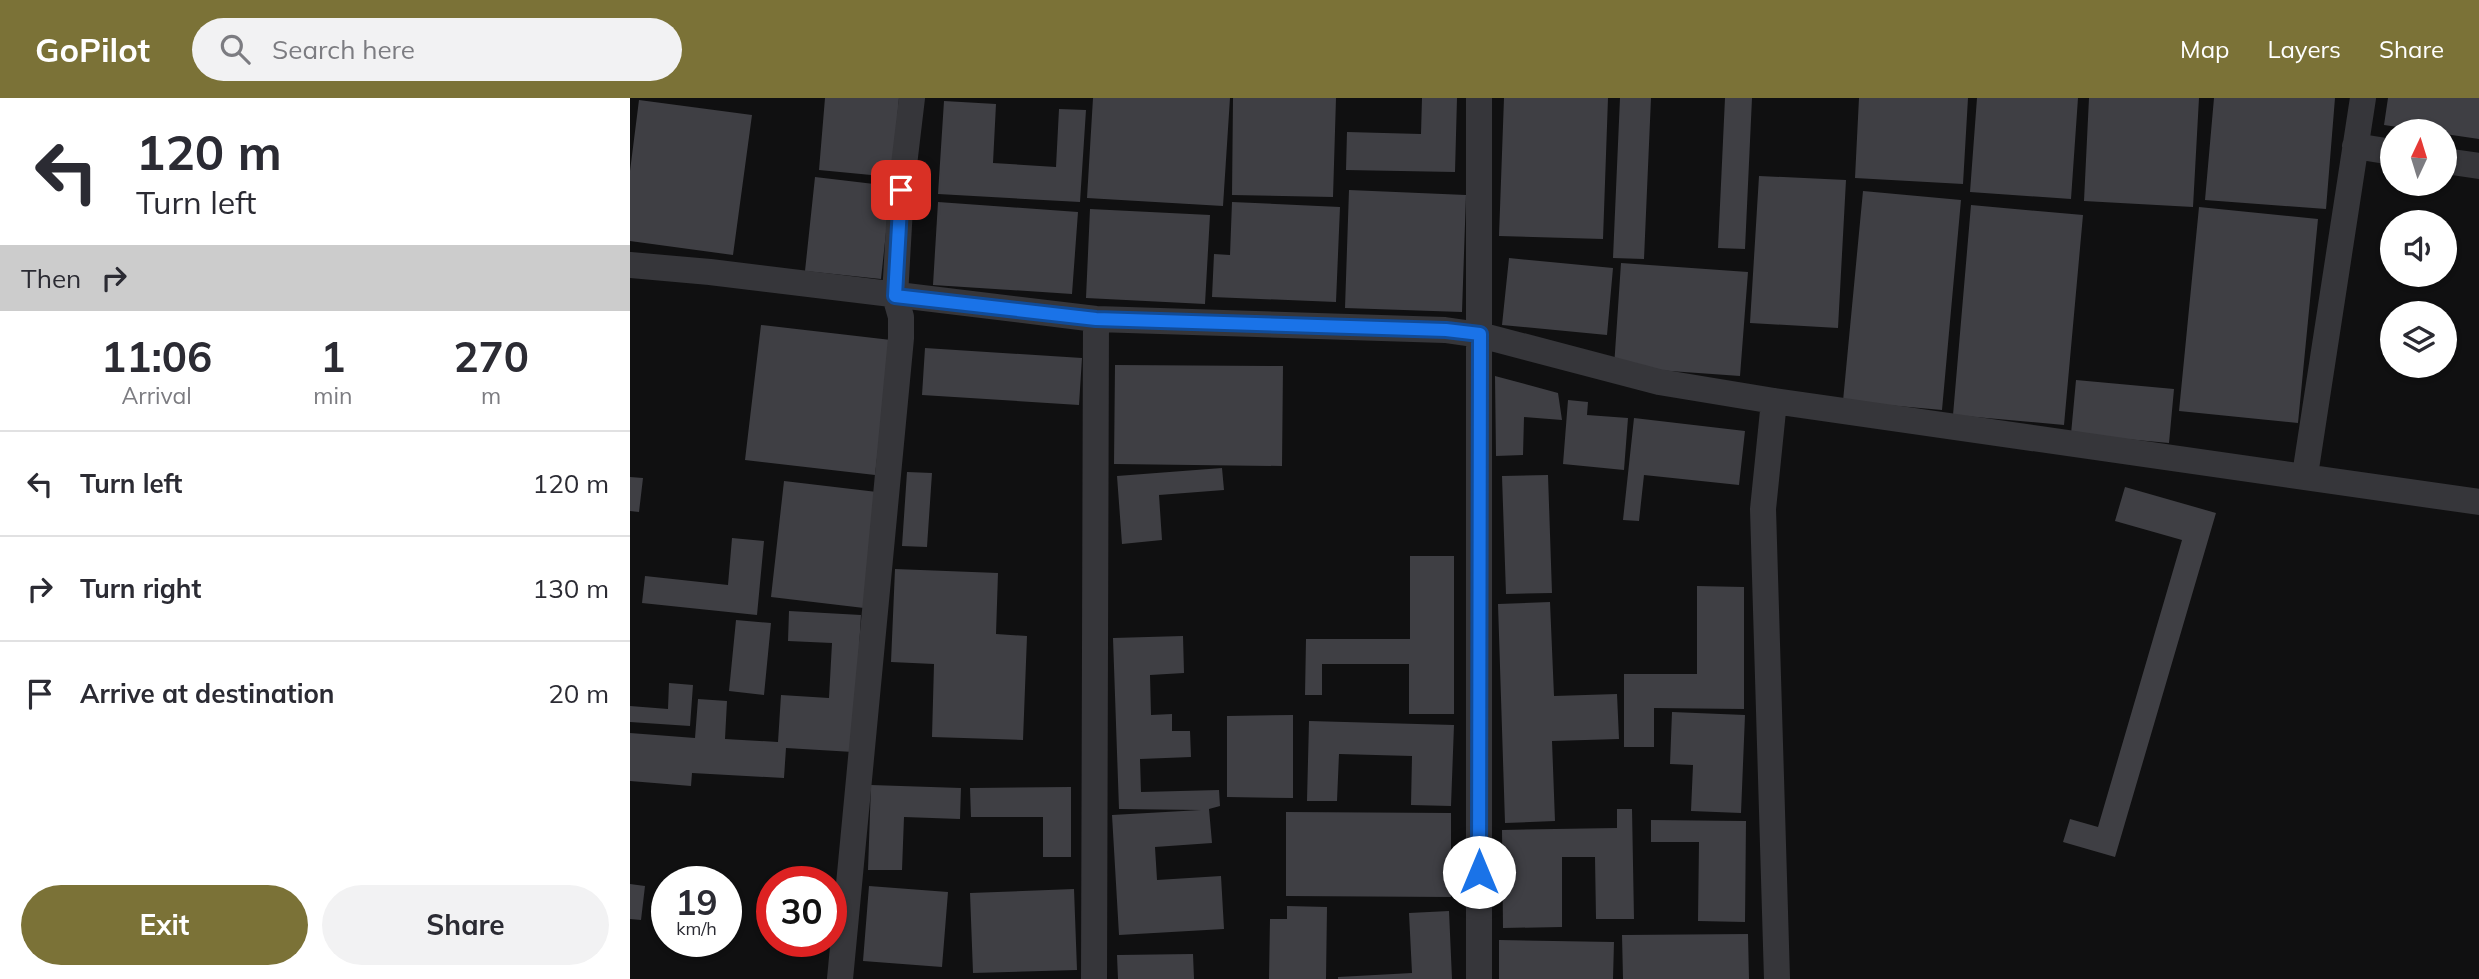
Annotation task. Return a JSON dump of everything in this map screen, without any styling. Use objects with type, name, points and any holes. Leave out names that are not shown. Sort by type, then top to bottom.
[{"type":"street","points":[[840,979],[901,338],[901,317],[895,296],[901,190],[912,98]]},
{"type":"street","points":[[1479,98],[1479,979]]},
{"type":"street","points":[[2305,475],[2363,98]]},
{"type":"street","points":[[2355,146],[2380,150]]},
{"type":"street","points":[[2457,163],[2479,166]]},
{"type":"street","points":[[630,265],[710,272],[1096,319],[1446,330],[1480,334],[1659,382],[1774,401],[2479,502]]},
{"type":"street","points":[[1094,979],[1096,319]]},
{"type":"street","points":[[1774,401],[1763,509],[1777,979]]},
{"type":"building","points":[[825,98],[899,98],[892,177],[819,170]]},
{"type":"building","points":[[1093,98],[1230,98],[1223,206],[1087,198]]},
{"type":"building","points":[[1233,98],[1336,98],[1333,197],[1232,195]]},
{"type":"building","points":[[1422,98],[1457,98],[1455,172],[1346,170],[1347,132],[1421,134]]},
{"type":"building","points":[[1504,98],[1608,98],[1603,239],[1499,236]]},
{"type":"building","points":[[1620,98],[1651,98],[1644,259],[1613,258]]},
{"type":"building","points":[[1725,98],[1752,98],[1745,249],[1718,248]]},
{"type":"building","points":[[1859,98],[1968,98],[1963,184],[1855,178]]},
{"type":"building","points":[[1977,98],[2078,98],[2071,199],[1970,192]]},
{"type":"building","points":[[2089,98],[2199,98],[2193,207],[2084,201]]},
{"type":"building","points":[[2214,98],[2335,98],[2326,209],[2205,200]]},
{"type":"building","points":[[2388,98],[2479,98],[2479,139],[2457,136],[2457,119],[2385,119]]},
{"type":"building","points":[[639,100],[752,115],[733,255],[630,241],[630,171]]},
{"type":"building","points":[[944,101],[996,104],[993,163],[1056,167],[1059,109],[1086,110],[1080,202],[938,194]]},
{"type":"building","points":[[1759,176],[1846,180],[1838,328],[1750,323]]},
{"type":"building","points":[[815,177],[891,186],[881,279],[805,271]]},
{"type":"building","points":[[1349,190],[1466,195],[1462,312],[1345,308]]},
{"type":"building","points":[[1863,191],[1961,200],[1942,410],[1843,401]]},
{"type":"building","points":[[938,202],[1078,212],[1072,294],[933,285]]},
{"type":"building","points":[[1232,202],[1340,207],[1336,302],[1212,297],[1214,254],[1230,255]]},
{"type":"building","points":[[1971,205],[2083,215],[2064,425],[1953,415]]},
{"type":"building","points":[[2199,207],[2318,219],[2298,423],[2179,411]]},
{"type":"building","points":[[1090,209],[1210,215],[1205,304],[1086,298]]},
{"type":"building","points":[[1509,258],[1613,268],[1607,335],[1502,325]]},
{"type":"building","points":[[1621,263],[1748,272],[1740,376],[1614,367]]},
{"type":"building","points":[[761,325],[891,340],[875,475],[745,460]]},
{"type":"building","points":[[925,348],[1082,358],[1079,405],[922,395]]},
{"type":"building","points":[[1115,365],[1283,366],[1282,466],[1114,464]]},
{"type":"building","points":[[1495,376],[1558,393],[1562,420],[1524,417],[1523,455],[1496,456]]},
{"type":"building","points":[[2076,380],[2174,389],[2169,443],[2071,434]]},
{"type":"building","points":[[1568,400],[1588,402],[1587,415],[1628,418],[1624,470],[1563,464]]},
{"type":"building","points":[[1634,418],[1745,431],[1739,485],[1644,475],[1639,521],[1623,520]]},
{"type":"building","points":[[1222,468],[1224,490],[1159,495],[1162,540],[1122,544],[1117,476]]},
{"type":"building","points":[[907,472],[932,473],[927,547],[902,546]]},
{"type":"building","points":[[1548,475],[1552,593],[1506,594],[1502,476]]},
{"type":"building","points":[[630,477],[643,478],[639,512],[630,511]]},
{"type":"building","points":[[784,481],[877,492],[864,608],[771,597]]},
{"type":"building","points":[[2125,487],[2216,513],[2115,857],[2063,842],[2070,819],[2098,827],[2182,540],[2115,521]]},
{"type":"building","points":[[732,538],[764,541],[757,615],[642,603],[645,576],[728,585]]},
{"type":"building","points":[[1410,556],[1454,556],[1454,714],[1409,714],[1409,664],[1322,664],[1322,695],[1305,695],[1306,639],[1410,639]]},
{"type":"building","points":[[895,569],[998,573],[996,634],[1027,636],[1023,740],[932,737],[934,664],[891,662]]},
{"type":"building","points":[[1697,586],[1744,587],[1744,709],[1654,708],[1654,747],[1624,747],[1624,674],[1697,674]]},
{"type":"building","points":[[1550,602],[1554,696],[1617,694],[1619,739],[1552,741],[1555,821],[1505,823],[1498,604]]},
{"type":"building","points":[[789,611],[861,615],[853,752],[786,748],[784,778],[692,773],[691,786],[630,781],[630,733],[695,738],[698,699],[727,701],[725,739],[778,742],[781,695],[829,698],[832,643],[788,641]]},
{"type":"building","points":[[736,620],[771,623],[764,695],[729,691]]},
{"type":"building","points":[[1183,636],[1184,673],[1150,675],[1151,715],[1172,714],[1172,731],[1190,731],[1191,757],[1140,759],[1141,792],[1219,790],[1220,806],[1209,809],[1212,843],[1155,847],[1157,880],[1221,876],[1224,929],[1119,935],[1112,815],[1201,810],[1119,809],[1113,638]]},
{"type":"building","points":[[669,683],[693,685],[690,726],[630,722],[630,706],[668,709]]},
{"type":"building","points":[[1672,712],[1745,715],[1741,813],[1691,811],[1693,765],[1670,764]]},
{"type":"building","points":[[1293,715],[1293,798],[1227,797],[1227,716]]},
{"type":"building","points":[[1309,721],[1454,725],[1451,806],[1411,805],[1412,756],[1339,754],[1337,801],[1307,801]]},
{"type":"building","points":[[871,785],[961,788],[960,819],[904,817],[902,870],[868,870]]},
{"type":"building","points":[[1071,787],[1071,857],[1043,857],[1043,817],[971,817],[970,788]]},
{"type":"building","points":[[1617,809],[1632,809],[1634,919],[1596,919],[1595,857],[1562,857],[1562,927],[1503,928],[1502,830],[1617,828]]},
{"type":"building","points":[[1286,812],[1451,813],[1451,897],[1286,896]]},
{"type":"building","points":[[1651,820],[1746,821],[1745,922],[1698,921],[1699,842],[1651,842]]},
{"type":"building","points":[[630,884],[645,886],[641,920],[630,919]]},
{"type":"building","points":[[869,886],[948,892],[942,967],[863,961]]},
{"type":"building","points":[[1074,889],[1077,970],[973,973],[970,893]]},
{"type":"building","points":[[1287,906],[1327,907],[1326,979],[1269,979],[1270,919],[1287,919]]},
{"type":"building","points":[[1449,911],[1452,979],[1338,979],[1412,973],[1409,913]]},
{"type":"building","points":[[1748,934],[1749,979],[1623,979],[1622,935]]},
{"type":"building","points":[[1499,940],[1614,942],[1613,979],[1499,979]]},
{"type":"building","points":[[1193,954],[1194,979],[1118,979],[1117,955]]},
{"type":"route","points":[[901,190],[895,296],[1096,319],[1446,330],[1480,334],[1479,872]]}]
